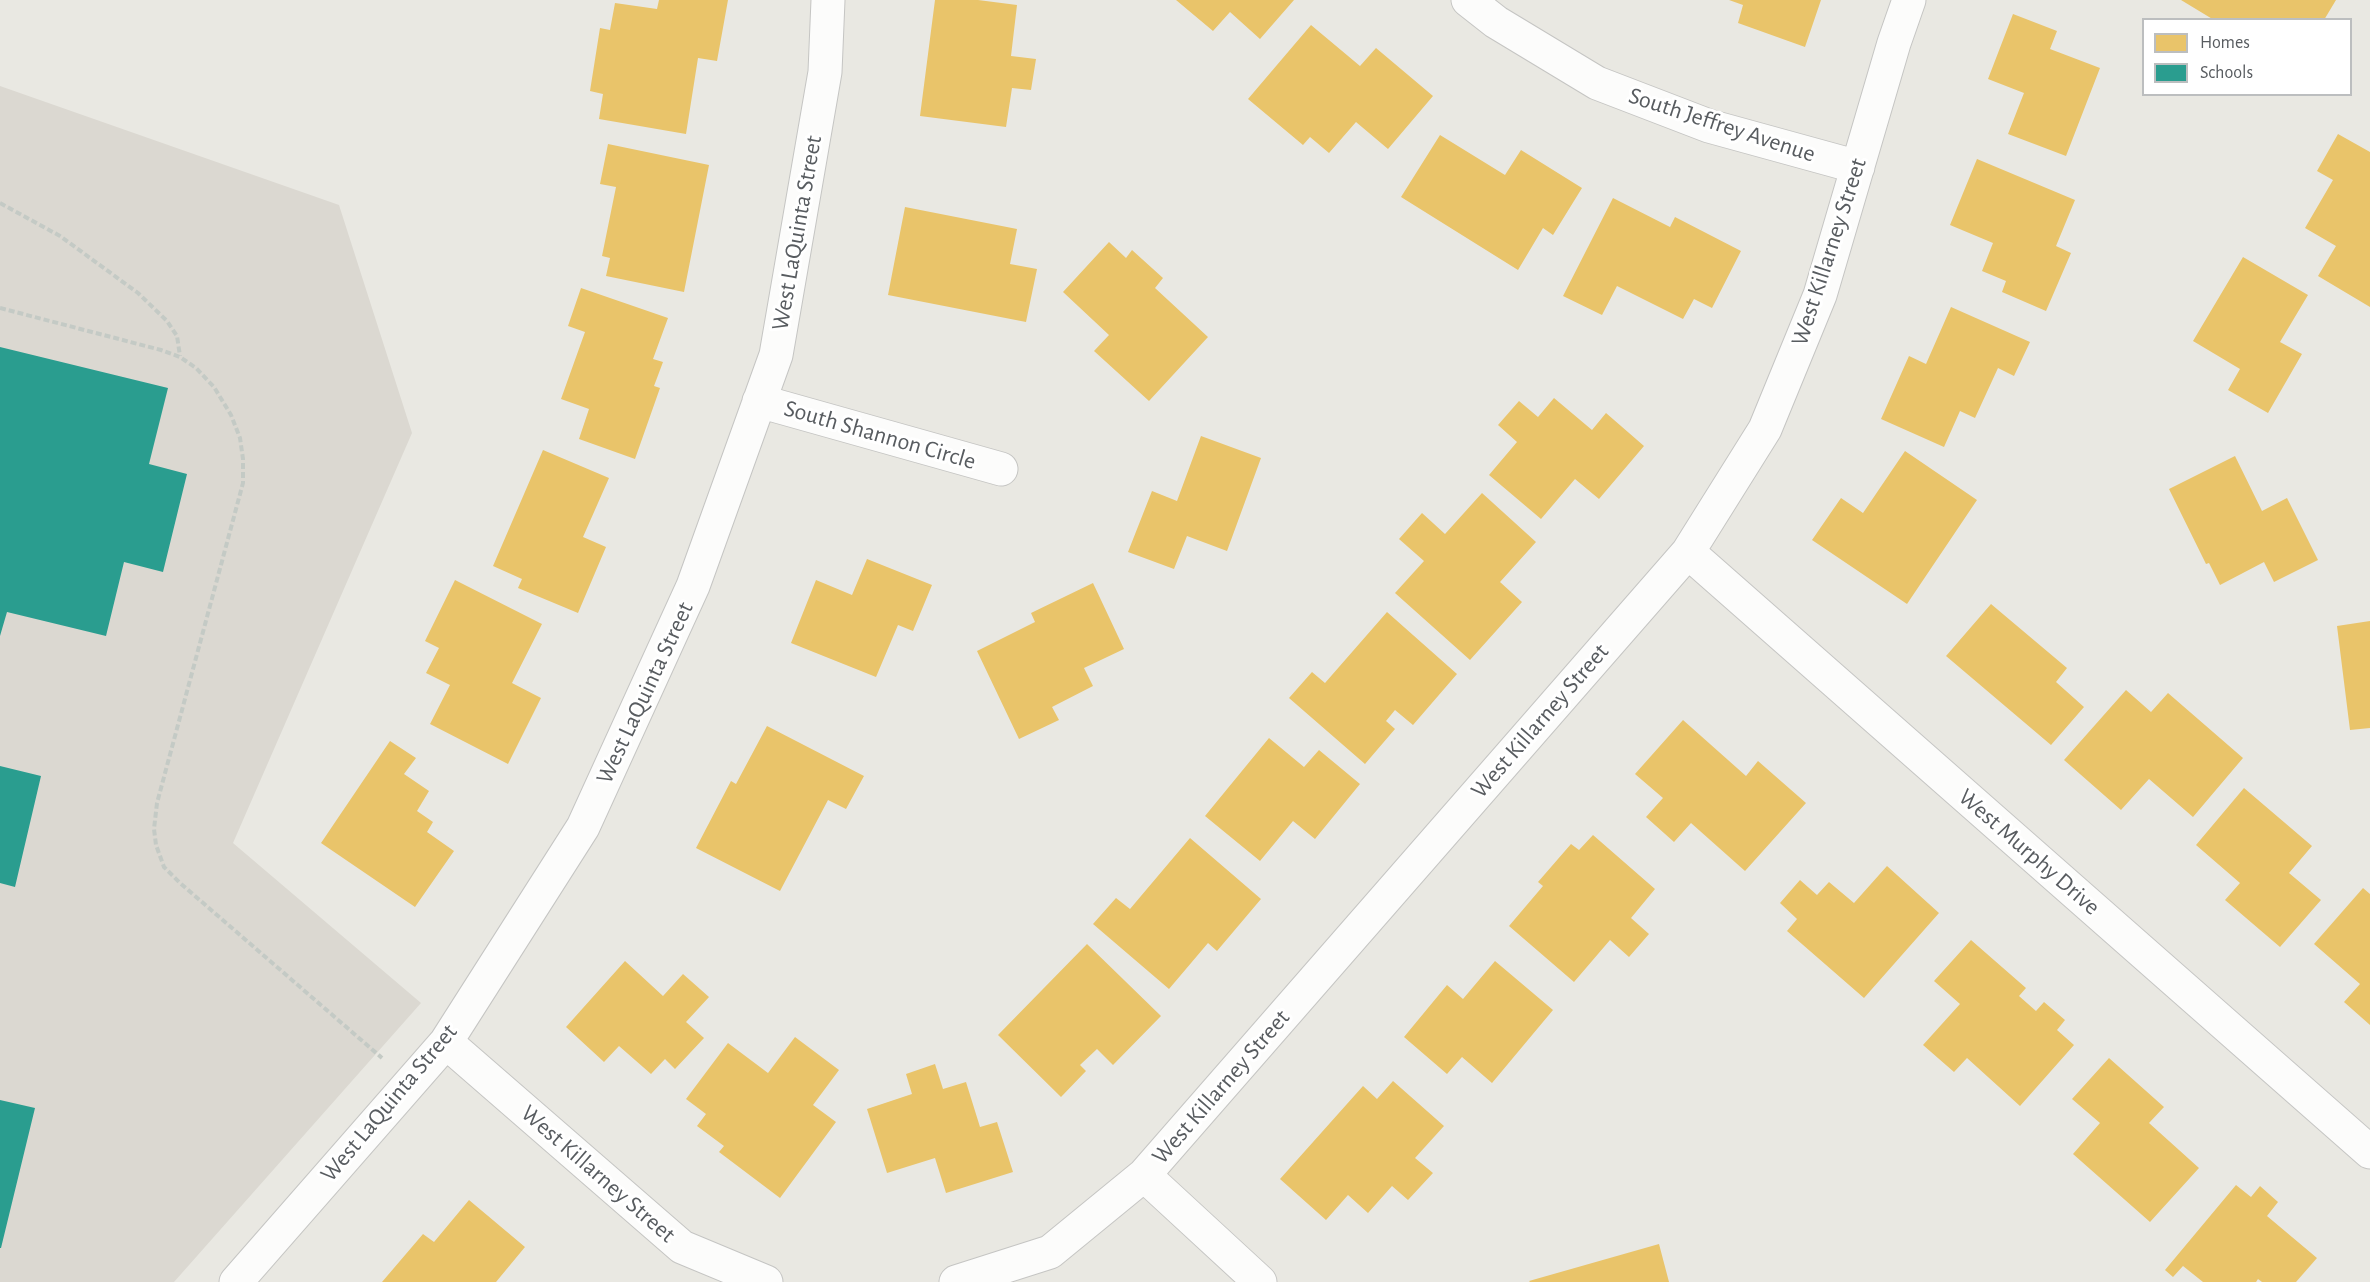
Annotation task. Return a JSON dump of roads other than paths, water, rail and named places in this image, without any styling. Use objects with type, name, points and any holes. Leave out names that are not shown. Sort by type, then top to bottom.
[{"type":"street","name":"West LaQuinta Street","points":[[236,1282],[446,1042],[583,827],[693,586],[776,355],[825,72],[828,0]]},
{"type":"street","name":"South Jeffrey Avenue","points":[[1468,0],[1496,22],[1598,83],[1709,126],[1858,166]]},
{"type":"street","name":"West Killarney Street","points":[[956,1282],[1050,1252],[1144,1175],[1688,552],[1765,429],[1820,295],[1909,0]]},
{"type":"street","name":"South Shannon Circle","points":[[759,401],[1001,469]]},
{"type":"street","name":"West Murphy Drive","points":[[1688,552],[2370,1152]]},
{"type":"street","name":"West Killarney Street","points":[[446,1042],[682,1247],[766,1282]]},
{"type":"street","points":[[1144,1175],[1260,1282]]}]
